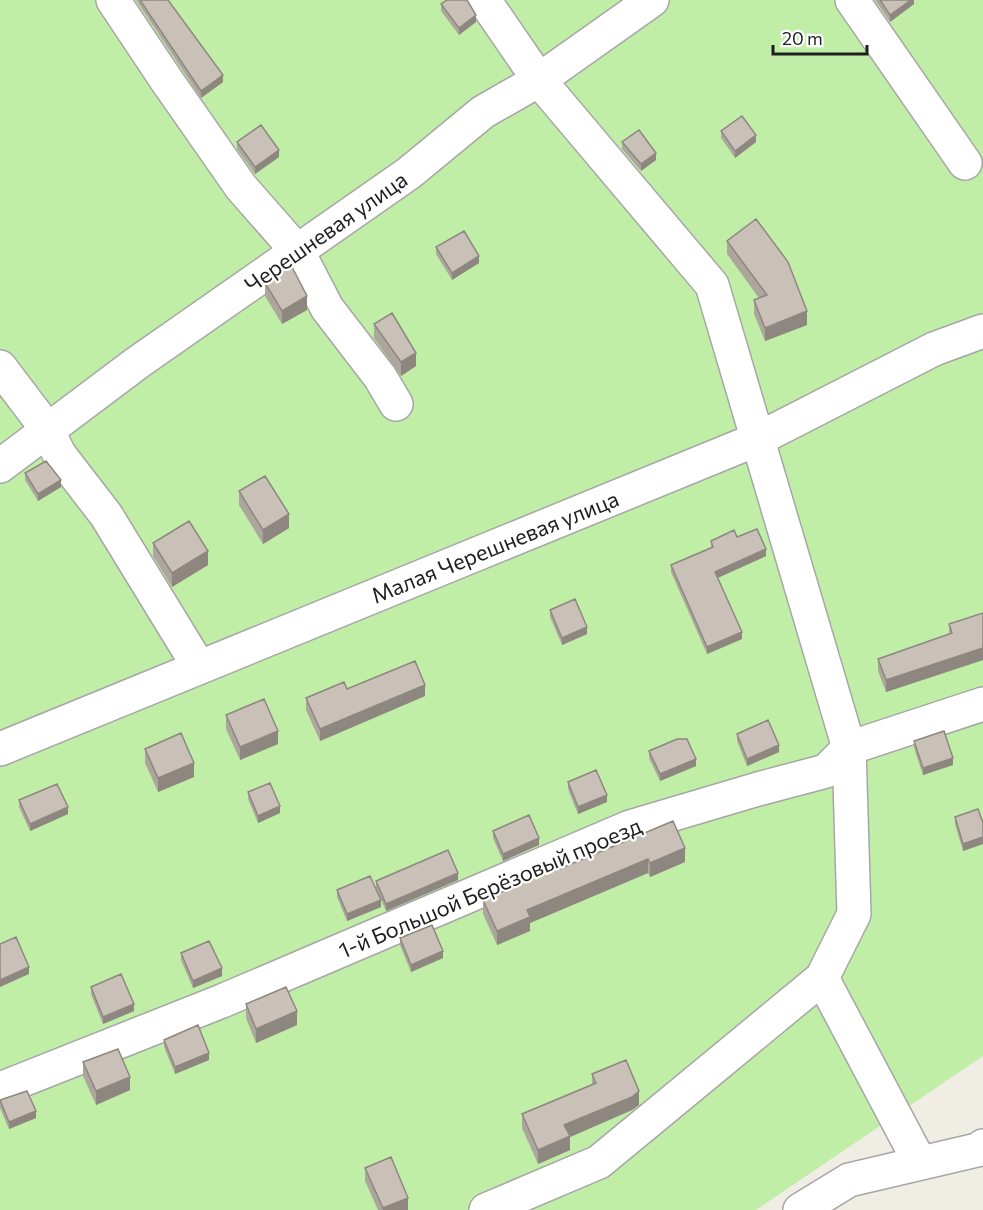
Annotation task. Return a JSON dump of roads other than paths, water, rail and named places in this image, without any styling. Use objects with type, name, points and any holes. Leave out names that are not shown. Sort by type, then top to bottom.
[{"type":"lane","points":[[112,0],[241,187],[298,252],[327,308],[380,377],[396,404]]},
{"type":"lane","points":[[484,0],[539,80],[712,285],[849,748],[854,914],[822,978],[599,1162],[486,1210]]},
{"type":"lane","name":"Черешневая улица","points":[[0,465],[137,363],[409,173],[483,112],[539,80],[652,0]]},
{"type":"lane","points":[[852,0],[965,163]]},
{"type":"lane","name":"Малая Черешневая улица","points":[[0,749],[758,439],[934,349],[983,332]]},
{"type":"lane","points":[[0,367],[47,429],[59,454],[106,515],[199,668]]},
{"type":"lane","name":"1-й Большой Берёзовый проезд","points":[[0,1089],[222,1001],[630,827],[826,771],[849,748],[983,704]]},
{"type":"lane","points":[[822,978],[920,1163]]},
{"type":"lane","points":[[800,1210],[849,1180],[981,1149],[983,1146]]}]
